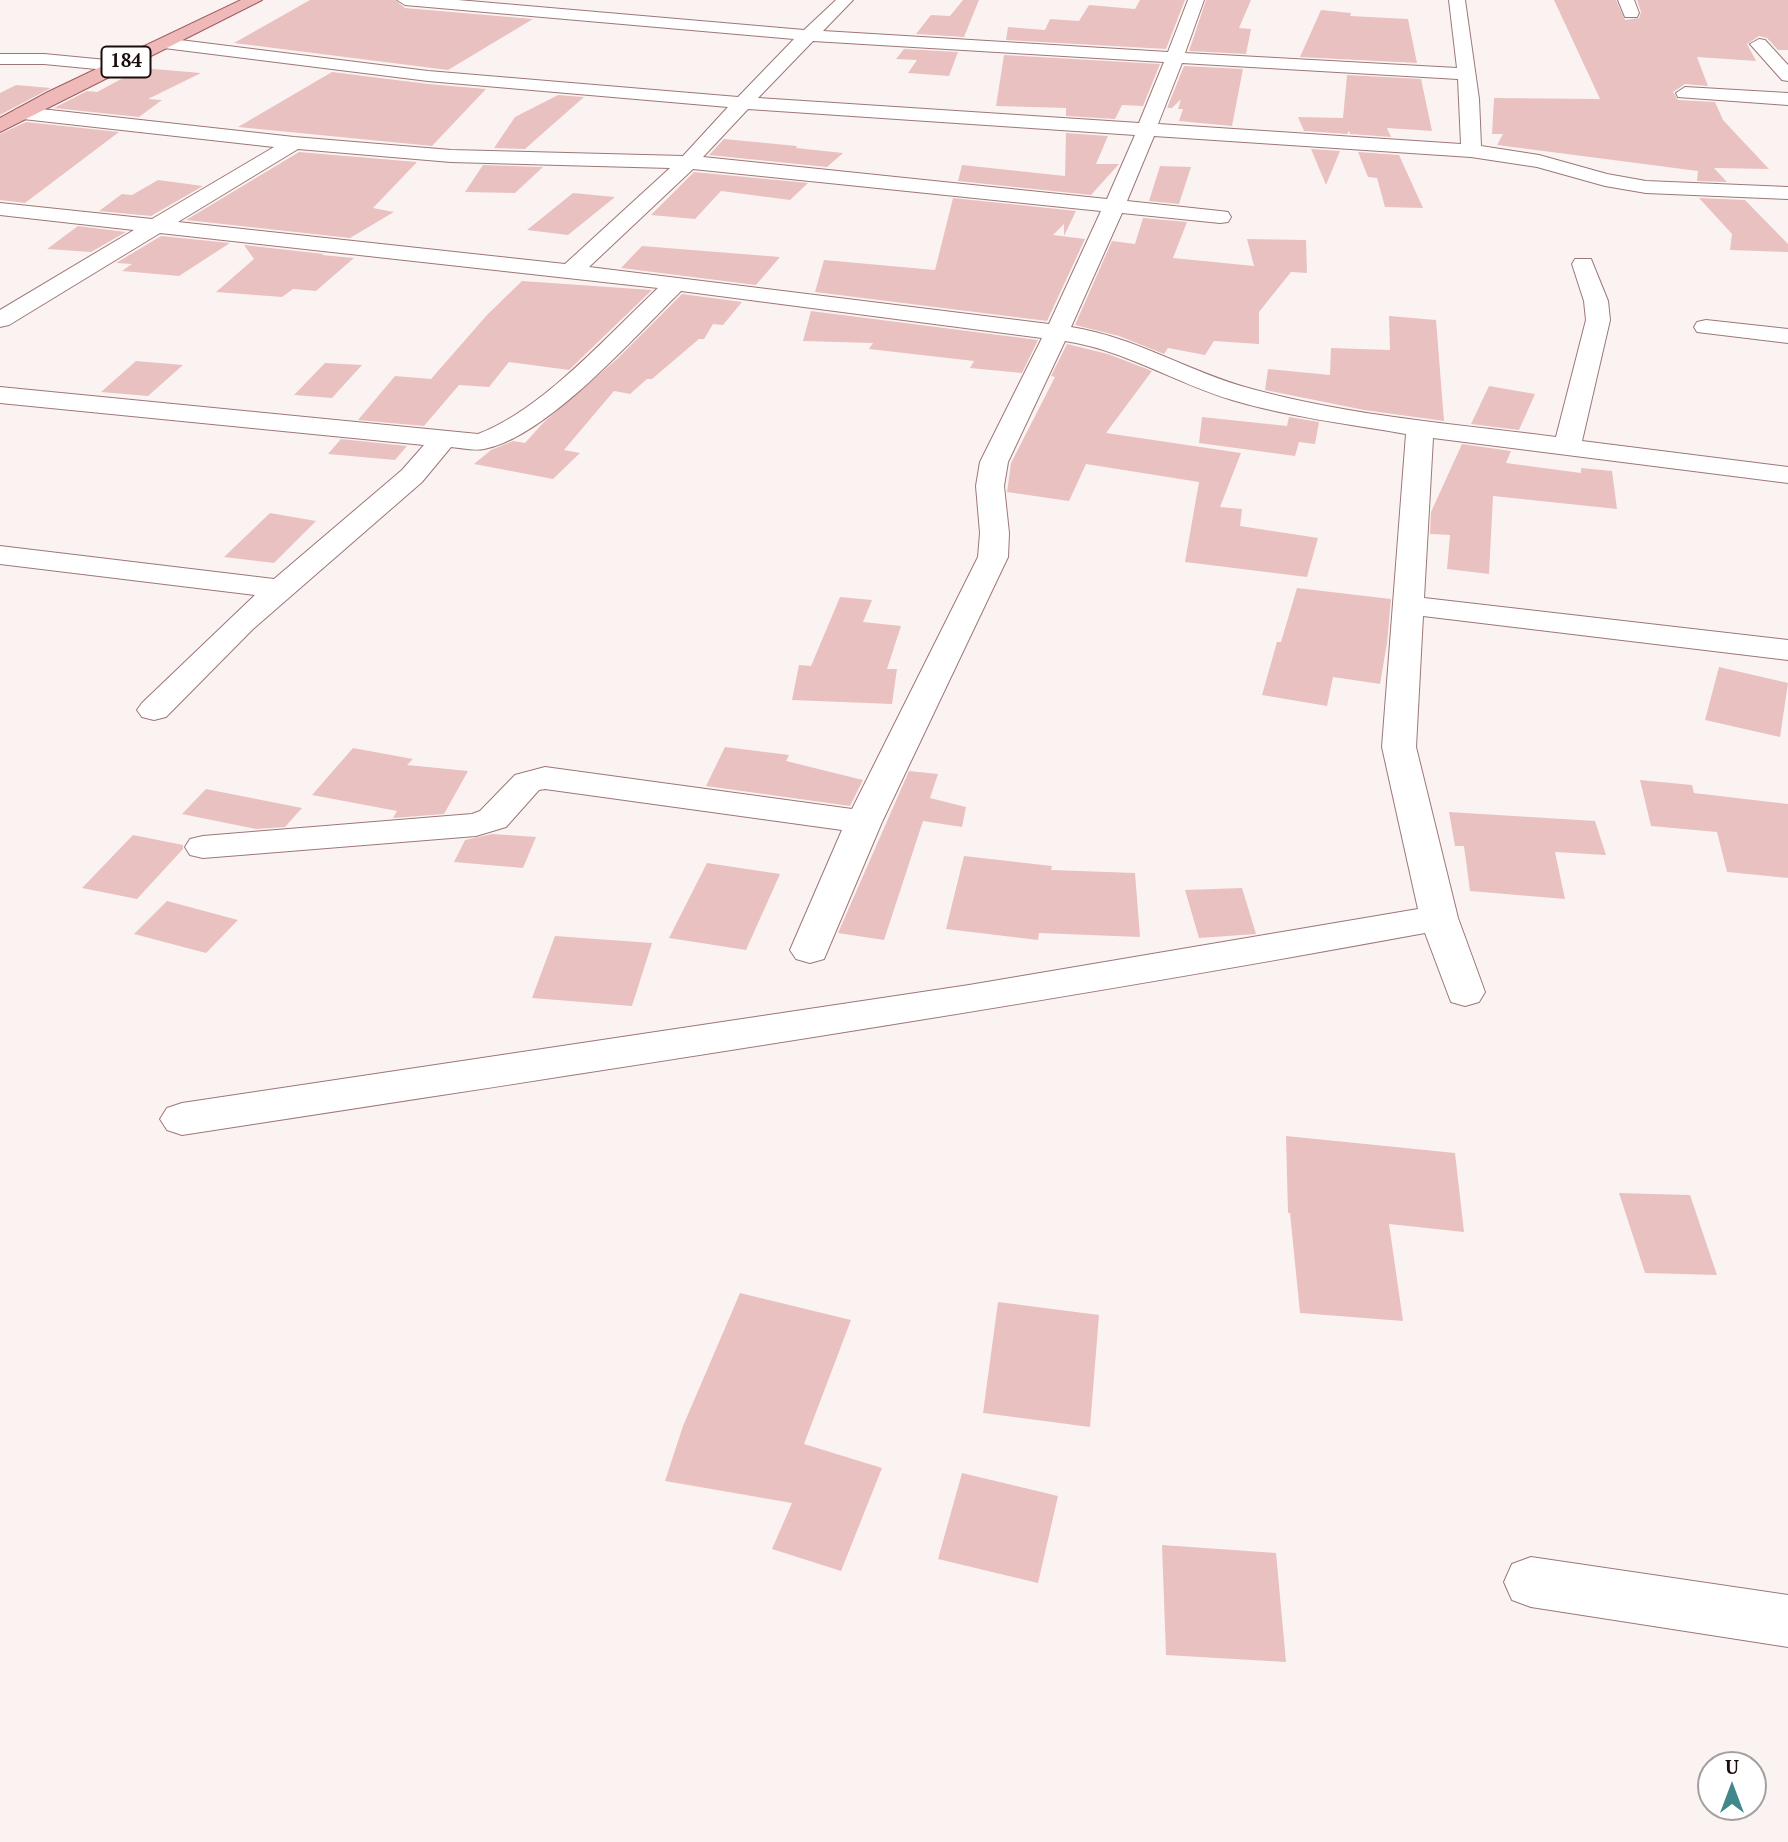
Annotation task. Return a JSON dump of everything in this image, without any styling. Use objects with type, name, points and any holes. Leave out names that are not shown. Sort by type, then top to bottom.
[{"type":"main road","name":"184","points":[[0,126],[254,0]]},
{"type":"street","points":[[405,0],[807,35],[1465,74]]},
{"type":"street","points":[[571,271],[688,162],[807,35],[845,0]]},
{"type":"street","points":[[810,950],[864,822],[993,557],[997,539],[989,498],[990,475],[1058,333],[1113,207],[1176,58],[1196,0]]},
{"type":"street","points":[[1457,0],[1470,99],[1471,151]]},
{"type":"street","points":[[164,43],[428,76],[744,103],[1471,151],[1539,161],[1605,180],[1646,187],[1788,193]]},
{"type":"street","points":[[1759,44],[1788,76]]},
{"type":"street","points":[[0,59],[44,59],[117,66]]},
{"type":"street","points":[[1685,93],[1788,99]]},
{"type":"street","points":[[1767,98],[1781,118]]},
{"type":"street","points":[[23,113],[294,143],[500,159],[688,162],[1220,217]]},
{"type":"street","points":[[0,320],[294,143]]},
{"type":"street","points":[[0,209],[677,282],[1093,338],[1133,351],[1239,394],[1295,408],[1420,428],[1788,475]]},
{"type":"street","points":[[1567,447],[1598,320],[1596,301],[1583,264]]},
{"type":"street","points":[[0,395],[443,440],[492,440],[545,404],[677,282]]},
{"type":"street","points":[[1706,327],[1788,336]]},
{"type":"street","points":[[1420,428],[1399,747],[1438,918],[1465,992]]},
{"type":"street","points":[[154,710],[243,622],[412,477],[443,440]]},
{"type":"street","points":[[0,555],[281,589]]},
{"type":"street","points":[[1408,605],[1788,650]]},
{"type":"street","points":[[203,847],[476,825],[494,819],[527,782],[545,778],[864,822]]},
{"type":"street","points":[[182,1119],[1292,946],[1438,918]]},
{"type":"street","points":[[1531,1581],[1788,1621]]},
{"type":"building","points":[[310,0],[395,0],[405,8],[533,19],[448,70],[234,43]]},
{"type":"building","points":[[963,0],[979,0],[964,37],[916,34],[931,15],[950,16]]},
{"type":"building","points":[[1140,0],[1185,0],[1166,49],[1006,40],[1008,27],[1045,30],[1050,19],[1079,21],[1089,5],[1135,9]]},
{"type":"building","points":[[1206,0],[1251,0],[1239,28],[1251,29],[1246,54],[1189,51]]},
{"type":"building","points":[[1554,0],[1616,0],[1625,20],[1639,18],[1641,12],[1637,0],[1788,0],[1788,50],[1778,50],[1767,38],[1759,36],[1747,44],[1756,61],[1697,57],[1708,86],[1685,84],[1673,92],[1678,100],[1715,102],[1723,120],[1769,169],[1714,168],[1727,182],[1697,181],[1698,171],[1497,145],[1503,134],[1492,134],[1494,98],[1600,99]]},
{"type":"building","points":[[1321,10],[1351,13],[1350,16],[1408,19],[1417,63],[1300,57]]},
{"type":"building","points":[[904,49],[958,52],[949,76],[908,73],[917,60],[896,59]]},
{"type":"building","points":[[1004,55],[1160,64],[1143,106],[1122,105],[1115,119],[1066,116],[1066,108],[996,106]]},
{"type":"building","points":[[1184,66],[1243,69],[1232,126],[1179,121],[1183,109],[1178,109],[1181,99],[1172,108],[1167,108]]},
{"type":"building","points":[[142,68],[201,73],[148,99],[162,100],[139,117],[54,108],[87,91],[97,92]]},
{"type":"building","points":[[332,72],[486,89],[432,146],[238,127]]},
{"type":"building","points":[[1347,75],[1421,79],[1432,131],[1387,128],[1391,137],[1350,134],[1349,131],[1347,134],[1304,131],[1298,117],[1343,118]]},
{"type":"building","points":[[16,85],[51,88],[0,115],[0,93]]},
{"type":"building","points":[[558,95],[584,97],[525,149],[494,148],[515,117]]},
{"type":"building","points":[[26,122],[119,132],[25,203],[0,200],[0,134]]},
{"type":"building","points":[[1066,133],[1108,136],[1096,164],[1119,164],[1091,195],[958,181],[962,165],[1065,176]]},
{"type":"building","points":[[724,139],[843,153],[827,167],[709,155]]},
{"type":"building","points":[[1311,149],[1340,151],[1326,185]]},
{"type":"building","points":[[299,152],[417,162],[373,208],[394,212],[350,238],[186,220]]},
{"type":"building","points":[[1358,152],[1399,155],[1423,208],[1385,207],[1377,178],[1368,177]]},
{"type":"building","points":[[483,165],[543,167],[515,193],[465,192]]},
{"type":"building","points":[[1160,166],[1191,167],[1179,204],[1149,201]]},
{"type":"building","points":[[694,172],[808,183],[790,200],[721,191],[695,219],[651,215]]},
{"type":"building","points":[[158,180],[203,186],[151,216],[99,211],[122,194],[132,195]]},
{"type":"building","points":[[573,193],[615,197],[568,235],[527,230]]},
{"type":"building","points":[[953,198],[1076,211],[1064,236],[1064,224],[1053,235],[1085,239],[1047,321],[815,292],[824,260],[935,270]]},
{"type":"building","points":[[1699,198],[1745,200],[1788,244],[1788,252],[1730,250],[1732,234]]},
{"type":"building","points":[[1143,218],[1187,222],[1173,258],[1254,266],[1247,239],[1306,240],[1307,273],[1291,272],[1259,312],[1259,344],[1214,341],[1205,355],[1168,348],[1164,354],[1119,336],[1075,325],[1112,241],[1135,244]]},
{"type":"building","points":[[78,226],[126,232],[91,252],[47,249]]},
{"type":"building","points":[[161,236],[230,243],[179,276],[122,271],[132,264],[116,263]]},
{"type":"building","points":[[244,245],[354,258],[316,291],[293,289],[282,297],[216,292],[254,259]]},
{"type":"building","points":[[642,246],[780,257],[756,285],[621,268]]},
{"type":"building","points":[[522,281],[652,290],[569,370],[509,362],[489,387],[459,385],[424,426],[358,420],[395,376],[431,379],[487,315]]},
{"type":"building","points":[[682,294],[742,302],[723,325],[713,324],[704,339],[699,339],[652,379],[647,379],[630,394],[614,391],[564,450],[580,453],[553,479],[474,464],[491,450],[513,441],[525,443],[543,423],[617,359]]},
{"type":"building","points":[[811,311],[1038,340],[1022,373],[970,368],[974,361],[869,349],[873,343],[803,341]]},
{"type":"building","points":[[1389,316],[1436,320],[1444,421],[1364,410],[1265,390],[1268,369],[1330,375],[1331,348],[1390,350]]},
{"type":"building","points":[[1067,344],[1108,354],[1152,371],[1106,433],[1241,453],[1220,507],[1242,509],[1240,526],[1318,538],[1307,577],[1185,562],[1199,482],[1086,464],[1069,501],[1007,492],[1011,463],[1055,377],[1051,376]]},
{"type":"building","points":[[136,361],[183,365],[148,396],[101,392]]},
{"type":"building","points":[[325,363],[362,365],[332,398],[294,395]]},
{"type":"building","points":[[1489,386],[1535,394],[1519,430],[1471,424]]},
{"type":"building","points":[[1202,417],[1287,426],[1289,417],[1319,422],[1315,444],[1299,442],[1295,456],[1199,443]]},
{"type":"building","points":[[341,439],[407,446],[395,460],[328,454]]},
{"type":"building","points":[[1462,444],[1511,451],[1506,463],[1581,473],[1581,468],[1612,471],[1617,509],[1493,496],[1489,574],[1447,569],[1450,535],[1430,534],[1431,512]]},
{"type":"building","points":[[270,513],[316,521],[274,563],[224,557]]},
{"type":"building","points":[[1297,588],[1391,599],[1380,684],[1333,677],[1327,706],[1262,695],[1277,642],[1281,642]]},
{"type":"building","points":[[840,597],[872,600],[863,622],[901,626],[887,669],[897,669],[892,704],[792,700],[799,665],[811,666]]},
{"type":"building","points":[[1719,667],[1788,683],[1780,737],[1705,720]]},
{"type":"building","points":[[725,747],[789,755],[786,761],[863,780],[850,806],[706,786]]},
{"type":"building","points":[[353,748],[413,759],[407,765],[468,771],[444,814],[393,818],[397,811],[312,795]]},
{"type":"building","points":[[909,771],[938,774],[930,798],[966,807],[962,827],[923,821],[884,940],[838,933]]},
{"type":"building","points":[[1640,780],[1692,785],[1694,793],[1788,804],[1788,878],[1727,872],[1717,832],[1651,826]]},
{"type":"building","points":[[206,789],[302,808],[285,827],[256,829],[182,814]]},
{"type":"building","points":[[1449,812],[1595,821],[1606,855],[1555,852],[1565,899],[1470,891],[1464,846],[1455,846]]},
{"type":"building","points":[[492,834],[536,837],[523,868],[454,862],[465,840]]},
{"type":"building","points":[[133,835],[183,845],[183,849],[137,899],[82,888]]},
{"type":"building","points":[[964,856],[1052,866],[1051,870],[1135,873],[1140,937],[1039,933],[1038,940],[946,929]]},
{"type":"building","points":[[707,863],[780,874],[746,950],[669,938]]},
{"type":"building","points":[[1242,888],[1256,934],[1199,938],[1185,890]]},
{"type":"building","points":[[167,901],[238,920],[206,953],[134,934]]},
{"type":"building","points":[[555,936],[652,943],[632,1006],[532,998]]},
{"type":"building","points":[[1286,1136],[1455,1153],[1464,1232],[1389,1224],[1403,1321],[1300,1313],[1288,1213]]},
{"type":"building","points":[[1619,1193],[1690,1195],[1717,1275],[1645,1273]]},
{"type":"building","points":[[740,1293],[851,1320],[804,1444],[882,1468],[841,1571],[772,1549],[792,1503],[665,1481],[683,1426]]},
{"type":"building","points":[[998,1302],[1099,1315],[1090,1427],[983,1413]]},
{"type":"building","points":[[962,1473],[1058,1496],[1038,1583],[938,1559]]},
{"type":"building","points":[[1162,1545],[1276,1553],[1286,1662],[1166,1655]]}]
